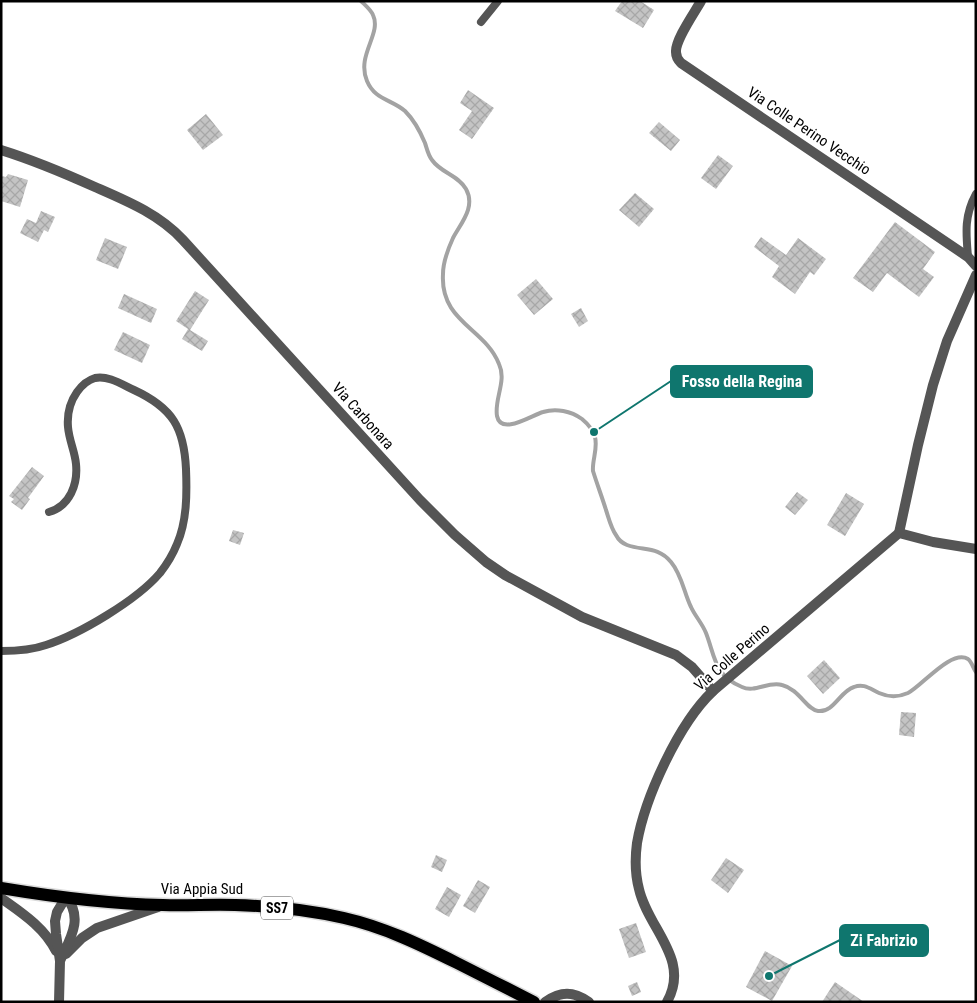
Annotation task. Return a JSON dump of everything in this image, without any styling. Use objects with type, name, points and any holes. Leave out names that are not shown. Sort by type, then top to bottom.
[{"type":"main road","name":"Via Appia Sud","points":[[1,888],[66,897],[162,906],[260,906],[320,913],[384,930],[419,944],[534,1002]]},
{"type":"street","name":"Via Colle Perino Vecchio","points":[[702,1],[677,42],[676,53],[681,63],[968,257],[976,266]]},
{"type":"street","name":"Via Carbonara","points":[[1,150],[47,166],[125,200],[165,223],[190,247],[430,511],[486,562],[505,575],[598,624],[681,658],[716,689]]},
{"type":"street","points":[[976,275],[947,341],[933,386],[899,532],[933,542],[976,549]]},
{"type":"street","name":"Via Colle Perino","points":[[666,1002],[674,983],[673,962],[647,912],[640,894],[636,869],[637,843],[645,811],[666,760],[692,715],[716,689],[899,532]]},
{"type":"street","points":[[59,1002],[60,961],[55,921],[57,912],[66,897],[72,906],[75,919],[72,934],[60,961]]},
{"type":"street","points":[[1,898],[24,914],[38,927],[54,948],[60,961]]},
{"type":"street","points":[[60,961],[77,942],[97,928],[162,906]]},
{"type":"street","points":[[545,1002],[554,996],[568,993],[577,995],[589,1002]]},
{"type":"lane","points":[[481,22],[498,1]]},
{"type":"lane","points":[[968,257],[967,220],[976,194]]},
{"type":"lane","points":[[1,651],[39,647],[74,634],[142,590],[165,566],[177,545],[182,528],[186,490],[184,445],[179,431],[168,412],[153,400],[107,378],[97,378],[84,384],[76,393],[69,410],[69,435],[76,464],[76,480],[68,500],[59,508],[49,512]]},
{"type":"building","points":[[622,1],[640,1],[654,10],[643,28],[615,11]]},
{"type":"building","points":[[468,90],[494,108],[472,139],[459,130],[472,111],[460,103]]},
{"type":"building","points":[[206,114],[223,135],[203,150],[187,130]]},
{"type":"building","points":[[659,122],[680,140],[671,151],[649,133]]},
{"type":"building","points":[[718,155],[733,166],[716,189],[701,178]]},
{"type":"building","points":[[8,174],[28,180],[20,207],[1,201],[1,176],[6,177]]},
{"type":"building","points":[[635,193],[654,209],[639,227],[619,210]]},
{"type":"building","points":[[41,211],[55,217],[48,232],[44,230],[38,242],[20,233],[27,219],[36,223]]},
{"type":"building","points":[[895,222],[935,252],[923,269],[934,277],[919,297],[887,273],[873,292],[853,278]]},
{"type":"building","points":[[761,237],[786,255],[798,238],[826,259],[814,275],[810,272],[795,294],[772,277],[779,266],[754,247]]},
{"type":"building","points":[[105,238],[127,247],[118,269],[96,260]]},
{"type":"building","points":[[536,279],[553,299],[534,315],[517,295]]},
{"type":"building","points":[[195,291],[209,300],[190,330],[208,341],[202,351],[182,339],[188,329],[176,321]]},
{"type":"building","points":[[124,294],[157,309],[151,323],[118,308]]},
{"type":"building","points":[[581,308],[588,321],[579,327],[571,314]]},
{"type":"building","points":[[123,332],[150,345],[142,363],[114,350]]},
{"type":"building","points":[[32,467],[44,476],[22,510],[11,502],[14,499],[9,496]]},
{"type":"building","points":[[797,492],[808,500],[795,515],[785,507]]},
{"type":"building","points":[[846,493],[864,504],[845,536],[827,525]]},
{"type":"building","points":[[233,530],[244,533],[240,545],[229,541]]},
{"type":"building","points":[[824,660],[840,678],[823,694],[807,676]]},
{"type":"building","points":[[901,712],[916,713],[914,737],[899,735]]},
{"type":"building","points":[[436,855],[447,860],[442,872],[431,867]]},
{"type":"building","points":[[726,858],[744,870],[728,893],[711,880]]},
{"type":"building","points":[[478,880],[490,887],[475,913],[463,906]]},
{"type":"building","points":[[447,887],[461,895],[449,917],[435,909]]},
{"type":"building","points":[[636,923],[646,952],[629,958],[619,929]]},
{"type":"building","points":[[765,951],[792,966],[772,1001],[746,987]]},
{"type":"building","points":[[637,982],[641,992],[632,996],[628,986]]},
{"type":"building","points":[[835,982],[864,1002],[822,1002]]},
{"type":"waterway","points":[[361,1],[372,13],[375,22],[366,54],[364,71],[370,87],[379,96],[400,107],[408,114],[419,130],[432,160],[463,184],[469,196],[466,215],[453,238],[445,260],[443,269],[444,290],[456,314],[484,342],[499,364],[502,377],[497,403],[497,416],[500,422],[504,424],[517,423],[543,412],[558,410],[573,414],[588,425],[596,441],[593,471],[614,532],[625,544],[661,553],[675,567],[691,607],[703,626],[717,664],[726,677],[742,687],[752,689],[772,684],[788,687],[814,710],[824,711],[849,689],[858,686],[864,686],[890,696],[908,693],[953,659],[961,657],[968,659],[976,672]]},
{"type":"place","name":"Fosso della Regina","points":[[594,432]]},
{"type":"place","name":"Zi Fabrizio","points":[[769,976]]}]
